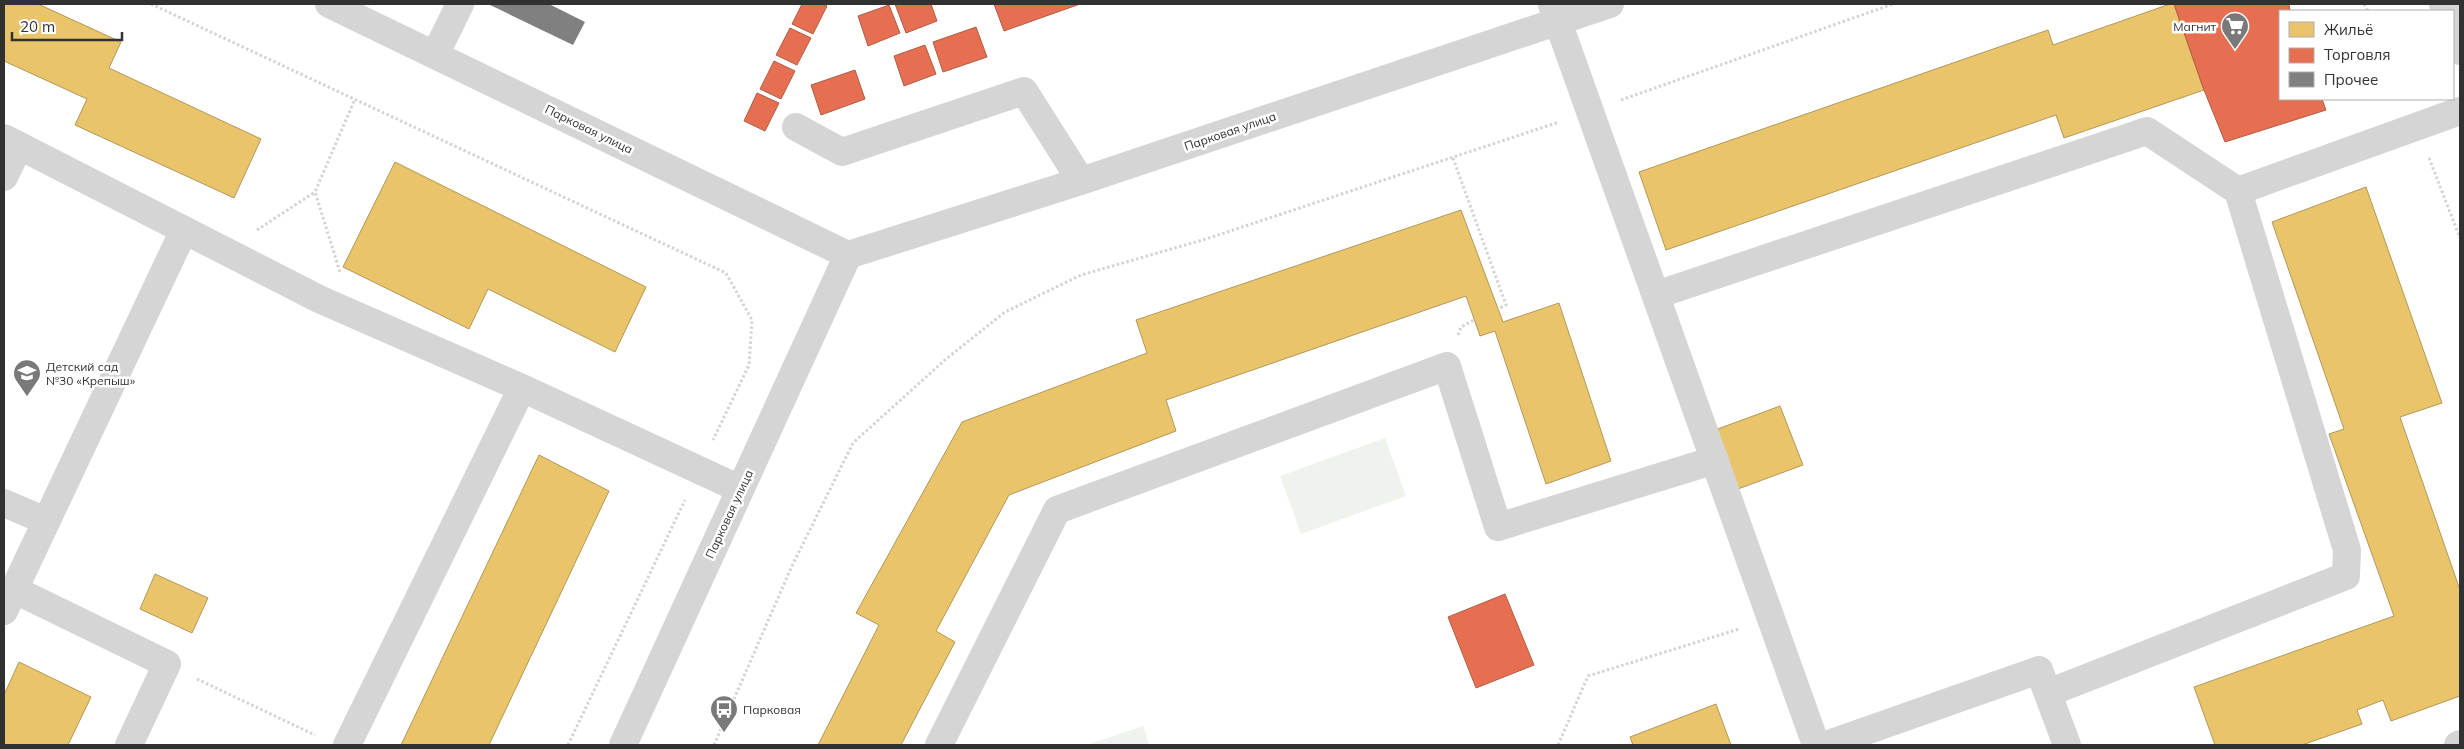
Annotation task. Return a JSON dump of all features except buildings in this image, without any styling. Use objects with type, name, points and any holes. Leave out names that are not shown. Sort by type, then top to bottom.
[{"type":"street","name":"Парковая улица","points":[[329,4],[848,255],[1081,181],[1555,12],[1610,4]]},
{"type":"street","points":[[435,55],[460,4]]},
{"type":"street","points":[[1555,12],[1816,745]]},
{"type":"street","points":[[2454,33],[2460,51]]},
{"type":"street","points":[[796,127],[842,152],[1024,91],[1081,181]]},
{"type":"street","points":[[2238,191],[2460,111]]},
{"type":"street","points":[[1656,295],[2146,131],[2238,191],[2347,550],[2346,576],[2048,693]]},
{"type":"street","points":[[4,177],[12,142],[353,314],[522,388],[740,489]]},
{"type":"street","points":[[129,745],[167,664],[9,601],[184,230]]},
{"type":"street","name":"Парковая улица","points":[[623,745],[848,255]]},
{"type":"street","points":[[939,745],[1057,510],[1447,366],[1498,527],[1715,460]]},
{"type":"street","points":[[347,745],[522,388]]},
{"type":"street","points":[[4,503],[46,521]]},
{"type":"street","points":[[1826,745],[2039,670],[2067,745]]},
{"type":"path","points":[[151,4],[726,274],[752,320],[749,365],[568,745]]},
{"type":"path","points":[[714,745],[791,568],[853,443],[953,354],[1006,312],[1081,275],[1206,239],[1454,158],[1893,4]]},
{"type":"path","points":[[226,251],[315,192],[355,99]]},
{"type":"path","points":[[2417,126],[2460,238]]},
{"type":"path","points":[[1454,158],[1506,305],[1498,309]]},
{"type":"path","points":[[315,192],[353,314]]},
{"type":"path","points":[[1558,745],[1588,676],[1771,619]]},
{"type":"path","points":[[167,664],[319,737]]},
{"type":"shaded area","points":[[1385,438],[1406,496],[1301,534],[1280,476]]},
{"type":"shaded area","points":[[1143,726],[1149,745],[1086,745]]},
{"type":"place","name":"Магнит","points":[[2235,50]]},
{"type":"place","name":"Детский сад №30 «Крепыш»","points":[[27,397]]},
{"type":"place","name":"Парковая","points":[[724,733]]}]
